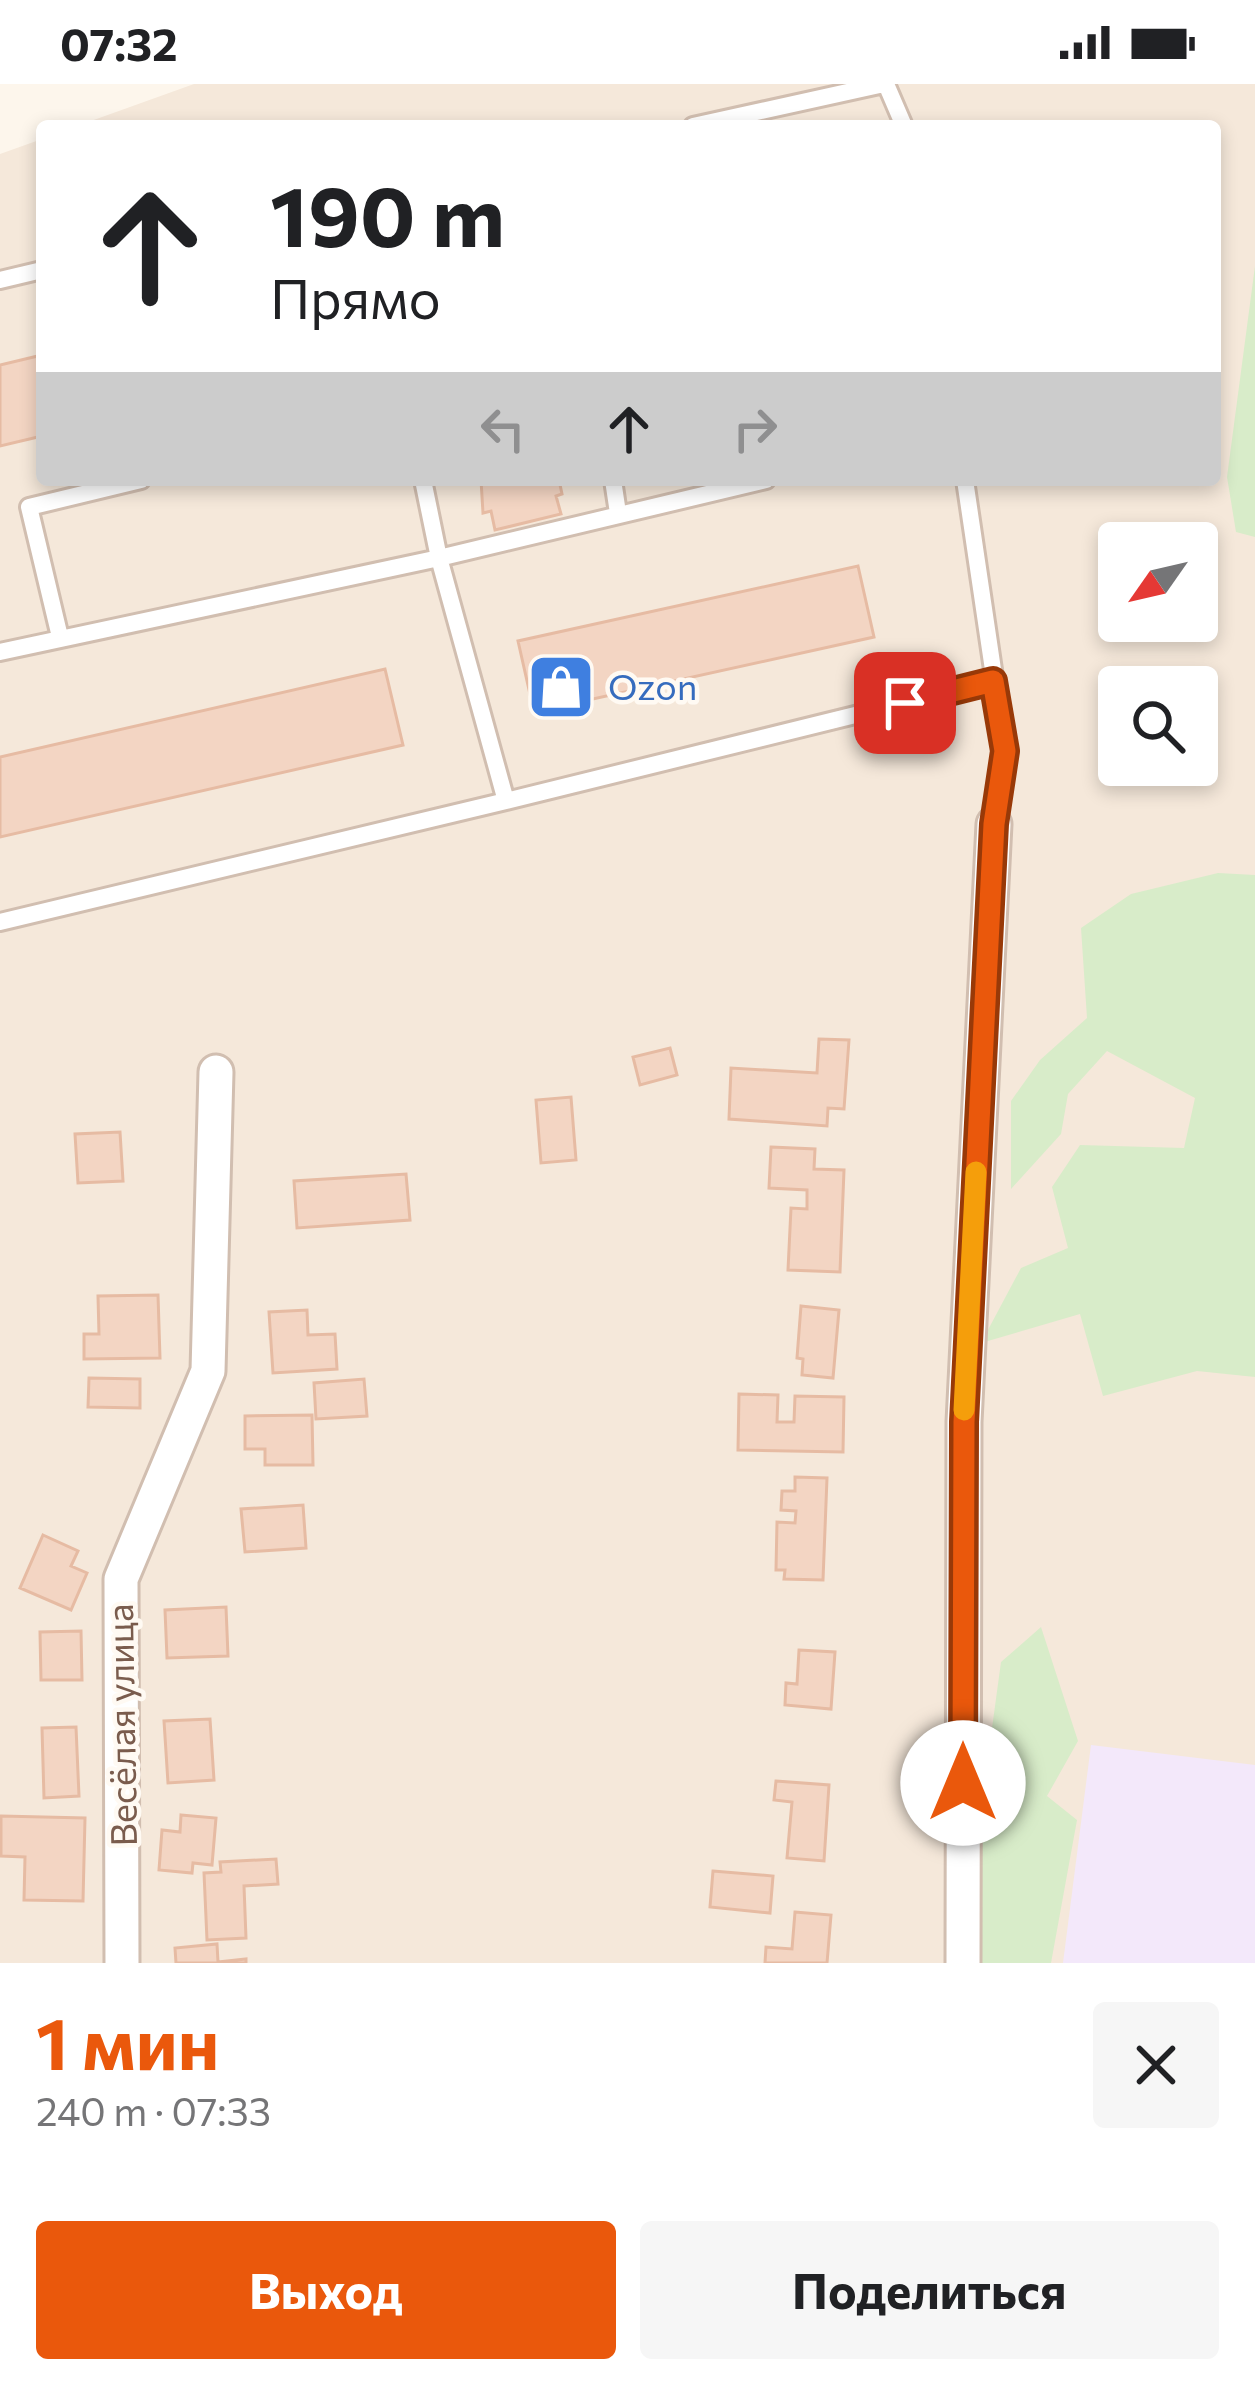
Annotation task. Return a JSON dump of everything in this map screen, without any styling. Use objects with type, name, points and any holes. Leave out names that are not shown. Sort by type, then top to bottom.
[{"type":"street","points":[[962,1963],[964,1422],[994,824]]},
{"type":"street","name":"Весёлая улица","points":[[122,1963],[121,1580],[208,1371],[216,1072]]},
{"type":"lane","points":[[720,120],[885,84],[901,120]]},
{"type":"lane","points":[[0,280],[36,271]]},
{"type":"lane","points":[[60,637],[29,507],[116,486]]},
{"type":"lane","points":[[424,486],[506,801]]},
{"type":"lane","points":[[614,486],[617,513]]},
{"type":"lane","points":[[0,652],[440,558],[739,486]]},
{"type":"lane","points":[[966,486],[1005,751],[994,824]]},
{"type":"lane","points":[[0,922],[993,681]]},
{"type":"shaded area","points":[[194,84],[1255,84],[1255,1963],[0,1963],[0,154],[36,141],[36,486],[1221,486],[1221,120],[94,120]]},
{"type":"shaded area","points":[[1091,1745],[1255,1765],[1255,1963],[1063,1963]]},
{"type":"green space","points":[[1255,266],[1255,537],[1236,532],[1227,477]]},
{"type":"green space","points":[[1218,873],[1255,875],[1255,1377],[1197,1371],[1103,1396],[1080,1314],[981,1343],[1021,1268],[1068,1248],[1052,1187],[1080,1145],[1184,1148],[1195,1098],[1107,1051],[1068,1094],[1061,1134],[1011,1189],[1011,1101],[1040,1060],[1087,1018],[1081,928],[1131,894]]},
{"type":"green space","points":[[1041,1627],[1078,1741],[1047,1796],[1077,1820],[1051,1963],[960,1963],[1001,1662]]},
{"type":"building","points":[[36,356],[36,437],[0,446],[0,365]]},
{"type":"building","points":[[481,486],[560,486],[562,494],[556,496],[561,514],[495,530],[491,511],[483,513]]},
{"type":"building","points":[[481,486],[560,486],[562,494],[556,496],[561,514],[495,530],[491,511],[483,513]]},
{"type":"building","points":[[858,566],[874,637],[534,712],[518,641]]},
{"type":"building","points":[[385,669],[403,745],[0,837],[0,757]]},
{"type":"building","points":[[819,1039],[849,1040],[844,1109],[828,1108],[827,1126],[729,1119],[731,1068],[817,1073]]},
{"type":"building","points":[[670,1048],[677,1075],[640,1085],[633,1057]]},
{"type":"building","points":[[571,1097],[576,1160],[541,1163],[536,1100]]},
{"type":"building","points":[[120,1132],[123,1181],[78,1183],[75,1134]]},
{"type":"building","points":[[771,1147],[815,1149],[814,1169],[844,1170],[840,1272],[788,1270],[791,1208],[807,1209],[807,1190],[769,1188]]},
{"type":"building","points":[[406,1174],[410,1220],[297,1228],[294,1181]]},
{"type":"building","points":[[158,1295],[160,1358],[84,1359],[84,1334],[99,1334],[98,1296]]},
{"type":"building","points":[[801,1306],[839,1310],[833,1378],[802,1375],[803,1359],[797,1358]]},
{"type":"building","points":[[307,1310],[308,1335],[335,1334],[337,1369],[273,1373],[269,1312]]},
{"type":"building","points":[[89,1378],[140,1379],[140,1408],[88,1407]]},
{"type":"building","points":[[364,1379],[367,1416],[316,1419],[314,1383]]},
{"type":"building","points":[[739,1394],[778,1395],[777,1422],[794,1422],[795,1396],[844,1397],[843,1452],[738,1450]]},
{"type":"building","points":[[312,1415],[313,1465],[265,1465],[265,1449],[245,1449],[245,1416]]},
{"type":"building","points":[[795,1477],[827,1478],[823,1580],[784,1579],[785,1570],[776,1570],[777,1522],[795,1523],[796,1511],[781,1510],[782,1491],[795,1491]]},
{"type":"building","points":[[303,1505],[306,1548],[245,1552],[241,1509]]},
{"type":"building","points":[[43,1535],[78,1551],[71,1566],[87,1573],[71,1610],[20,1588]]},
{"type":"building","points":[[226,1607],[228,1656],[167,1658],[165,1610]]},
{"type":"building","points":[[81,1631],[82,1680],[41,1680],[40,1632]]},
{"type":"building","points":[[799,1650],[835,1652],[831,1709],[785,1705],[786,1683],[797,1684]]},
{"type":"building","points":[[210,1719],[214,1780],[168,1783],[164,1721]]},
{"type":"building","points":[[76,1727],[79,1796],[44,1798],[42,1728]]},
{"type":"building","points":[[776,1781],[829,1785],[824,1861],[787,1858],[792,1802],[774,1800]]},
{"type":"building","points":[[181,1815],[216,1818],[212,1865],[193,1863],[192,1873],[159,1870],[162,1830],[180,1832]]},
{"type":"building","points":[[1,1816],[85,1818],[83,1901],[24,1900],[25,1857],[1,1856]]},
{"type":"building","points":[[276,1859],[278,1884],[244,1886],[246,1938],[207,1940],[204,1873],[221,1872],[220,1862]]},
{"type":"building","points":[[713,1871],[773,1876],[770,1913],[710,1907]]},
{"type":"building","points":[[795,1912],[831,1915],[827,1963],[765,1963],[766,1947],[792,1949]]},
{"type":"building","points":[[217,1944],[218,1962],[246,1959],[246,1963],[176,1963],[175,1948]]},
{"type":"slow traffic","points":[[964,1410],[976,1172]]},
{"type":"place","name":"Ozon","points":[[561,687]]},
{"type":"route","points":[[905,703],[993,681],[1005,751],[994,824],[964,1422],[963,1783]]}]
